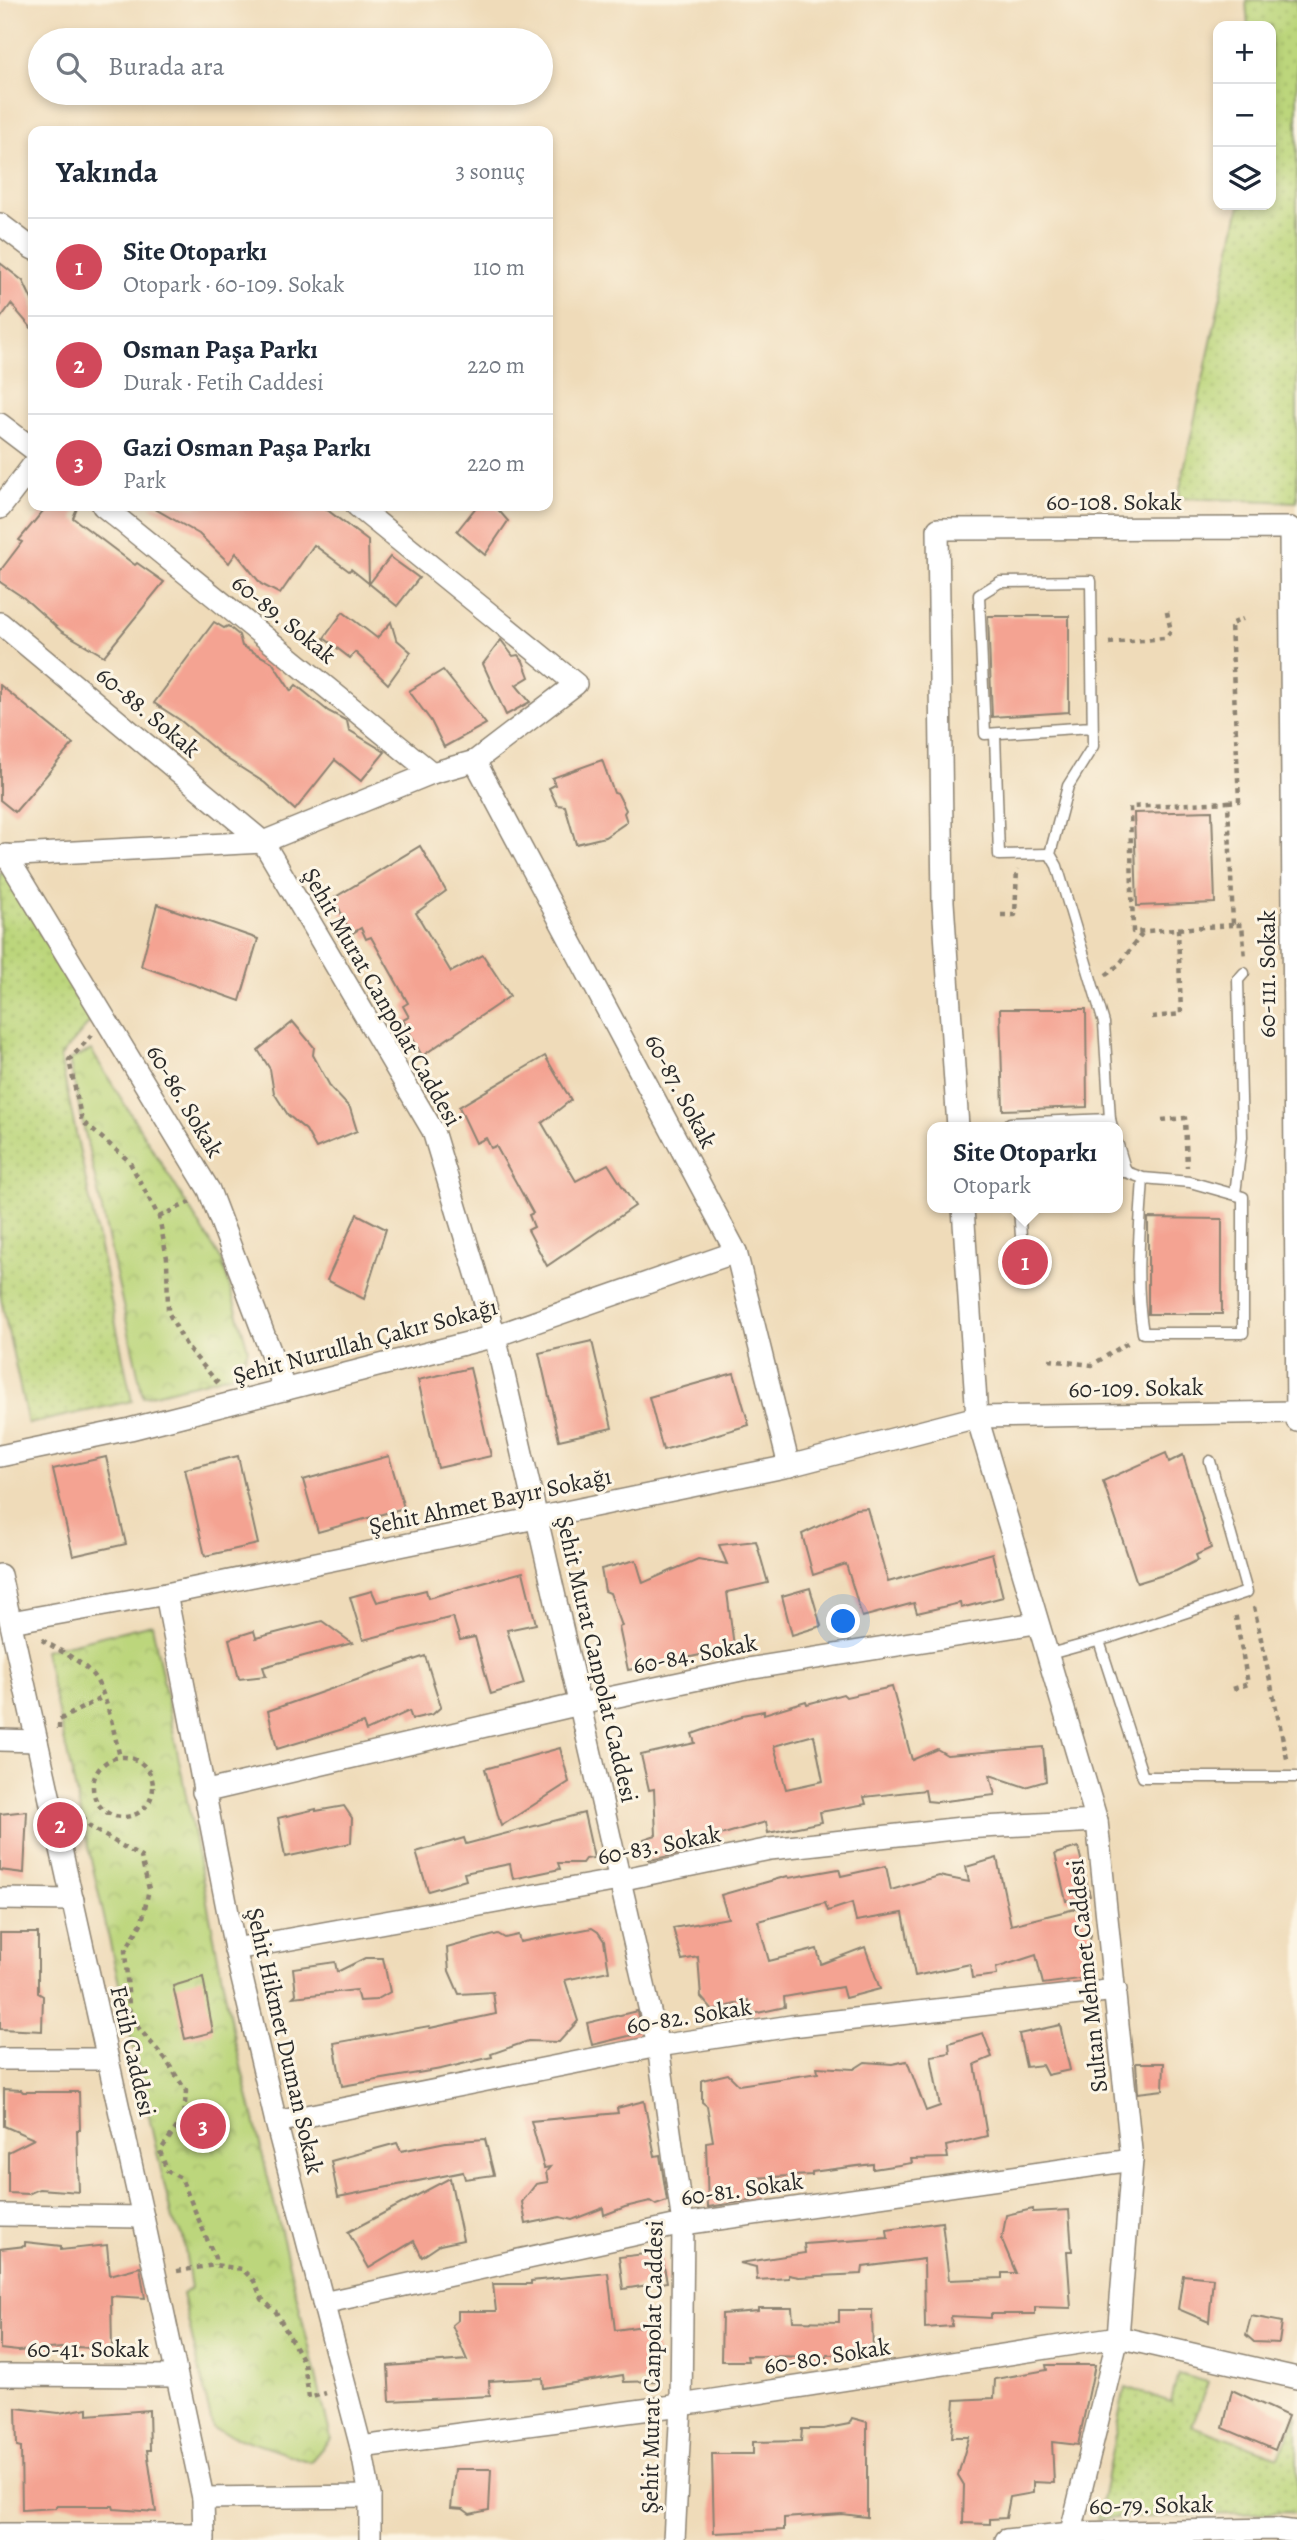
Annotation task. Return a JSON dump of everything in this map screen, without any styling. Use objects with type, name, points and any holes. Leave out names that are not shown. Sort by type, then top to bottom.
[{"type":"street","points":[[0,224],[28,245]]},
{"type":"street","points":[[0,424],[28,445]]},
{"type":"street","points":[[0,508],[28,472]]},
{"type":"street","name":"60-89. Sokak","points":[[109,511],[432,773]]},
{"type":"street","points":[[3,856],[263,842],[432,773],[475,761],[576,684],[363,511]]},
{"type":"street","name":"60-108. Sokak","points":[[958,1122],[943,902],[938,529],[1290,528]]},
{"type":"street","name":"60-111. Sokak","points":[[1290,528],[1297,1420]]},
{"type":"street","name":"60-88. Sokak","points":[[0,623],[263,842]]},
{"type":"street","name":"60-87. Sokak","points":[[475,761],[736,1252],[789,1466]]},
{"type":"street","name":"Şehit Murat Canpolat Caddesi","points":[[263,842],[433,1130],[495,1336],[658,2046],[683,2224],[681,2405],[674,2540]]},
{"type":"street","name":"60-86. Sokak","points":[[3,856],[210,1192],[285,1390]]},
{"type":"street","name":"Sultan Mehmet Caddesi","points":[[963,1213],[976,1418],[1097,1821],[1132,2160],[1118,2337],[1070,2537]]},
{"type":"street","name":"Şehit Nurullah Çakır Sokağı","points":[[0,1457],[130,1429],[495,1336],[736,1252]]},
{"type":"street","name":"60-109. Sokak","points":[[976,1418],[1296,1412]]},
{"type":"street","name":"Şehit Ahmet Bayır Sokağı","points":[[11,1622],[166,1594],[789,1466],[976,1418]]},
{"type":"street","name":"Fetih Caddesi","points":[[0,1575],[203,2498],[204,2537]]},
{"type":"street","name":"Şehit Hikmet Duman Sokak","points":[[166,1594],[234,1948],[276,2122],[361,2447],[370,2496],[370,2540]]},
{"type":"street","name":"60-84. Sokak","points":[[203,1792],[580,1704],[741,1670],[1036,1623]]},
{"type":"street","points":[[0,1740],[37,1741]]},
{"type":"street","name":"60-83. Sokak","points":[[234,1948],[619,1881],[770,1849],[962,1828],[1097,1821]]},
{"type":"street","points":[[0,1899],[73,1900]]},
{"type":"street","name":"60-82. Sokak","points":[[276,2122],[658,2046],[791,2026],[1116,1990]]},
{"type":"street","points":[[0,2059],[108,2059]]},
{"type":"street","name":"60-81. Sokak","points":[[323,2303],[683,2224],[1132,2160]]},
{"type":"street","points":[[0,2215],[143,2217]]},
{"type":"street","name":"60-80. Sokak","points":[[361,2447],[681,2405],[1118,2337],[1297,2378]]},
{"type":"street","name":"60-41. Sokak","points":[[0,2375],[176,2376]]},
{"type":"street","points":[[203,2498],[370,2496]]},
{"type":"street","name":"60-79. Sokak","points":[[1006,2540],[1297,2532]]},
{"type":"street","points":[[0,2534],[204,2537]]},
{"type":"lane","points":[[1092,727],[985,734],[979,595],[1000,582],[1091,581],[1093,746],[1068,786],[1050,854],[1057,866],[1104,1023],[1111,1122]]},
{"type":"lane","points":[[995,734],[999,855],[1050,854]]},
{"type":"lane","points":[[1234,1194],[1242,1137],[1238,980],[1244,973]]},
{"type":"lane","points":[[1123,1172],[1143,1178],[1190,1182],[1243,1197],[1243,1333],[1143,1333],[1139,1249],[1143,1178]]},
{"type":"lane","points":[[1018,1213],[1023,1264]]},
{"type":"lane","points":[[1046,1656],[1247,1592],[1210,1461]]},
{"type":"lane","points":[[1098,1641],[1143,1777],[1294,1777]]},
{"type":"path","points":[[1090,645],[1165,638],[1171,631],[1166,608]]},
{"type":"path","points":[[1243,619],[1231,624],[1239,801],[1130,807],[1133,932],[1242,925],[1244,973]]},
{"type":"path","points":[[1228,802],[1233,925]]},
{"type":"path","points":[[1001,915],[1015,915],[1018,854]]},
{"type":"path","points":[[1152,1017],[1181,1014],[1178,929]]},
{"type":"path","points":[[1093,988],[1119,965],[1143,931]]},
{"type":"path","points":[[106,1020],[69,1060],[82,1121],[129,1161],[159,1217],[167,1258],[169,1312],[187,1347],[234,1402]]},
{"type":"path","points":[[1162,1120],[1185,1118],[1190,1182]]},
{"type":"path","points":[[159,1217],[210,1192]]},
{"type":"path","points":[[1049,1360],[1092,1365],[1143,1333]]},
{"type":"path","points":[[1247,1592],[1253,1603],[1294,1777]]},
{"type":"path","points":[[1232,1597],[1248,1684],[1233,1689]]},
{"type":"path","points":[[11,1622],[75,1660],[93,1675],[103,1697],[120,1757]]},
{"type":"path","points":[[59,1731],[59,1720],[103,1697]]},
{"type":"path","points":[[120,1757],[130,1758],[146,1767],[153,1785],[152,1794],[142,1810],[125,1817],[107,1813],[100,1807],[93,1790],[97,1771],[111,1759],[120,1757]]},
{"type":"path","points":[[72,1802],[90,1827],[141,1857],[149,1889],[142,1922],[125,1951],[130,2018],[166,2060],[186,2091],[184,2117],[160,2151],[167,2171],[181,2178],[215,2258],[215,2265]]},
{"type":"path","points":[[155,2275],[215,2265],[242,2269],[254,2281],[262,2299],[276,2312],[304,2363],[309,2398],[346,2389]]},
{"type":"green space","points":[[1246,0],[1297,0],[1297,502],[1178,498],[1239,210],[1276,210],[1276,21],[1248,21]]},
{"type":"green space","points":[[0,873],[8,873],[91,1021],[60,1057],[132,1401],[28,1424],[0,1294]]},
{"type":"green space","points":[[91,1050],[222,1261],[248,1349],[238,1373],[143,1397],[69,1060]]},
{"type":"green space","points":[[152,1624],[233,2033],[331,2438],[310,2462],[213,2429],[182,2294],[191,2288],[183,2237],[172,2219],[44,1650]]},
{"type":"green space","points":[[1178,2374],[1208,2382],[1192,2426],[1279,2457],[1297,2415],[1297,2514],[1288,2512],[1098,2519],[1125,2387],[1171,2402]]},
{"type":"building","points":[[0,263],[23,281],[28,292],[28,324],[11,304],[0,319]]},
{"type":"building","points":[[43,511],[76,511],[73,518],[135,565],[137,563],[164,582],[104,656],[61,631],[24,598],[0,582],[0,571],[22,542],[19,540]]},
{"type":"building","points":[[159,511],[329,511],[368,541],[369,583],[314,545],[280,594],[261,584],[236,553],[229,563],[199,534]]},
{"type":"building","points":[[473,511],[499,511],[508,521],[485,555],[457,531]]},
{"type":"building","points":[[390,557],[419,578],[397,606],[369,584]]},
{"type":"building","points":[[343,612],[377,638],[391,622],[396,639],[411,652],[388,684],[355,652],[350,658],[324,638]]},
{"type":"building","points":[[988,616],[1069,616],[1069,712],[992,717]]},
{"type":"building","points":[[214,622],[224,628],[228,626],[239,635],[242,646],[272,662],[291,691],[296,685],[328,711],[347,721],[349,730],[385,752],[361,781],[335,760],[295,810],[265,783],[224,757],[180,720],[154,703]]},
{"type":"building","points":[[501,640],[513,656],[518,655],[523,661],[529,677],[516,685],[530,702],[506,715],[483,664]]},
{"type":"building","points":[[443,670],[486,724],[444,747],[431,721],[409,691]]},
{"type":"building","points":[[0,685],[73,744],[15,812],[0,800]]},
{"type":"building","points":[[602,760],[614,793],[618,794],[626,810],[624,813],[627,822],[605,837],[576,844],[565,806],[557,805],[549,788],[555,785],[552,778]]},
{"type":"building","points":[[1212,811],[1215,903],[1137,906],[1134,813]]},
{"type":"building","points":[[420,846],[446,891],[416,913],[451,972],[483,955],[510,996],[422,1056],[403,1020],[409,1017],[403,1006],[408,1003],[371,937],[366,939],[361,928],[351,934],[334,898]]},
{"type":"building","points":[[157,904],[258,939],[240,1001],[141,966]]},
{"type":"building","points":[[1000,1009],[1086,1009],[1087,1107],[1003,1110]]},
{"type":"building","points":[[293,1022],[314,1047],[313,1055],[331,1088],[350,1108],[357,1131],[316,1148],[306,1130],[288,1115],[274,1093],[270,1069],[258,1050]]},
{"type":"building","points":[[545,1056],[571,1100],[542,1123],[576,1181],[608,1164],[635,1206],[547,1266],[528,1230],[534,1227],[529,1215],[533,1213],[496,1146],[491,1148],[486,1138],[476,1143],[459,1107]]},
{"type":"building","points":[[357,1214],[386,1229],[364,1299],[327,1280]]},
{"type":"building","points":[[1148,1218],[1222,1219],[1222,1314],[1148,1314]]},
{"type":"building","points":[[592,1341],[612,1428],[559,1440],[539,1353]]},
{"type":"building","points":[[470,1368],[491,1456],[438,1468],[418,1380]]},
{"type":"building","points":[[734,1373],[749,1425],[663,1450],[649,1397]]},
{"type":"building","points":[[1166,1453],[1169,1462],[1183,1455],[1211,1548],[1196,1555],[1198,1560],[1176,1571],[1137,1583],[1103,1481]]},
{"type":"building","points":[[238,1456],[258,1544],[205,1556],[185,1469]]},
{"type":"building","points":[[389,1456],[404,1508],[318,1532],[303,1480]]},
{"type":"building","points":[[106,1457],[126,1544],[73,1556],[53,1469]]},
{"type":"building","points":[[867,1508],[888,1582],[992,1553],[1003,1597],[961,1608],[960,1603],[917,1613],[914,1603],[862,1617],[846,1564],[813,1575],[802,1534],[855,1509]]},
{"type":"building","points":[[756,1541],[768,1583],[727,1592],[734,1646],[628,1670],[619,1627],[622,1626],[610,1593],[605,1591],[601,1569],[636,1560],[643,1583],[698,1559],[727,1564],[719,1545]]},
{"type":"building","points":[[523,1572],[536,1624],[507,1630],[524,1684],[491,1694],[475,1637],[460,1640],[453,1617],[363,1640],[350,1597],[372,1591],[377,1602],[426,1590],[428,1598]]},
{"type":"building","points":[[810,1588],[821,1626],[792,1635],[782,1596]]},
{"type":"building","points":[[322,1621],[352,1643],[263,1667],[266,1676],[239,1679],[229,1639],[254,1631],[256,1638]]},
{"type":"building","points":[[425,1656],[441,1707],[433,1714],[412,1719],[409,1711],[366,1731],[363,1723],[277,1749],[268,1711]]},
{"type":"building","points":[[892,1687],[912,1760],[937,1749],[947,1755],[1043,1747],[1046,1781],[1025,1787],[990,1775],[995,1795],[937,1802],[927,1801],[925,1790],[864,1797],[866,1804],[820,1812],[822,1822],[768,1833],[766,1822],[699,1841],[701,1850],[649,1860],[644,1839],[656,1835],[654,1789],[649,1790],[641,1755],[695,1743],[692,1734],[742,1715],[764,1711],[764,1714],[806,1701],[807,1704],[843,1694],[846,1697]],"holes":[[[814,1735],[823,1781],[786,1789],[774,1746]]]},
{"type":"building","points":[[560,1748],[569,1782],[501,1826],[485,1769]]},
{"type":"building","points":[[344,1806],[352,1818],[351,1843],[285,1857],[278,1818]]},
{"type":"building","points":[[27,1811],[24,1873],[0,1870],[0,1814]]},
{"type":"building","points":[[584,1813],[594,1858],[585,1859],[582,1863],[558,1863],[560,1869],[513,1879],[510,1864],[464,1873],[466,1880],[428,1891],[416,1852],[464,1838],[466,1844]]},
{"type":"building","points":[[1078,1847],[1090,1896],[1066,1901],[1055,1854]]},
{"type":"building","points":[[997,1858],[1011,1925],[1079,1908],[1091,1935],[1088,1948],[1094,1977],[1043,1984],[1036,1955],[996,1968],[997,1975],[972,1978],[970,1964],[915,1976],[903,1913],[856,1921],[852,1903],[828,1911],[825,1903],[758,1921],[769,1961],[817,1949],[821,1964],[865,1947],[880,1989],[845,1998],[842,1987],[784,1997],[785,2007],[753,2014],[748,2000],[713,2011],[701,1997],[698,1957],[682,1960],[673,1928],[728,1918],[721,1895],[788,1876],[789,1878],[839,1869],[841,1876],[886,1866],[891,1890],[939,1876],[969,1882],[966,1867]]},
{"type":"building","points":[[592,1928],[604,1941],[609,1971],[565,1980],[578,2021],[559,2042],[528,2041],[491,2054],[492,2057],[441,2069],[342,2086],[334,2043],[429,2026],[430,2028],[496,2014],[493,1992],[459,1994],[449,1971],[447,1948],[498,1934],[505,1938],[518,1935],[520,1942]]},
{"type":"building","points":[[0,1933],[38,1933],[38,1993],[43,1996],[42,2031],[0,2029]]},
{"type":"building","points":[[365,1958],[383,1958],[390,1992],[376,2000],[359,2001],[356,1990],[293,1997],[296,1994],[293,1968],[335,1962],[337,1972]]},
{"type":"building","points":[[203,1977],[213,2032],[185,2039],[173,1986]]},
{"type":"building","points":[[637,2011],[641,2033],[592,2045],[587,2023]]},
{"type":"building","points":[[1060,2025],[1070,2070],[1047,2075],[1042,2065],[1026,2067],[1019,2034]]},
{"type":"building","points":[[983,2033],[992,2057],[975,2064],[987,2136],[946,2146],[948,2158],[911,2159],[912,2163],[873,2169],[873,2164],[812,2172],[812,2175],[751,2178],[755,2200],[708,2207],[706,2142],[713,2141],[707,2106],[702,2102],[702,2080],[728,2074],[739,2085],[818,2073],[817,2067],[854,2069],[865,2062],[892,2064],[907,2061],[926,2111],[940,2106],[931,2056],[950,2053],[949,2043]]},
{"type":"building","points":[[1136,2063],[1164,2063],[1163,2090],[1138,2093]]},
{"type":"building","points":[[4,2089],[23,2092],[79,2092],[79,2192],[39,2189],[28,2194],[8,2193],[8,2152],[34,2139],[4,2126]]},
{"type":"building","points":[[644,2101],[655,2156],[660,2155],[667,2201],[656,2205],[650,2201],[604,2215],[603,2208],[572,2220],[560,2217],[526,2224],[522,2202],[536,2184],[548,2182],[546,2172],[550,2167],[544,2168],[531,2121],[618,2113],[617,2108]]},
{"type":"building","points":[[485,2139],[494,2175],[465,2179],[463,2172],[338,2197],[331,2161],[397,2143],[401,2151],[446,2142]]},
{"type":"building","points":[[450,2178],[463,2240],[440,2245],[422,2257],[414,2241],[369,2268],[348,2232]]},
{"type":"building","points":[[1033,2209],[1033,2212],[1069,2210],[1072,2251],[1067,2251],[1071,2308],[1035,2307],[1035,2314],[991,2314],[991,2318],[951,2316],[952,2326],[925,2328],[924,2259],[863,2267],[862,2274],[799,2277],[789,2275],[789,2278],[757,2280],[756,2267],[740,2263],[805,2253],[804,2244],[888,2238],[887,2230],[942,2222],[949,2280],[1002,2278],[1002,2273],[1016,2273],[1002,2240],[1006,2215]]},
{"type":"building","points":[[25,2242],[61,2246],[61,2250],[107,2245],[110,2275],[140,2267],[145,2298],[111,2296],[112,2350],[78,2347],[18,2351],[0,2349],[0,2249],[25,2246]]},
{"type":"building","points":[[661,2252],[667,2282],[623,2289],[619,2257]]},
{"type":"building","points":[[608,2273],[615,2330],[650,2325],[658,2356],[654,2364],[656,2381],[624,2382],[623,2375],[543,2388],[542,2378],[489,2381],[490,2396],[390,2401],[388,2366],[467,2360],[452,2325],[458,2320],[458,2311],[496,2311],[493,2284],[531,2284],[531,2281]]},
{"type":"building","points":[[1183,2275],[1213,2278],[1209,2322],[1178,2309]]},
{"type":"building","points":[[758,2308],[792,2308],[793,2321],[839,2322],[839,2310],[872,2310],[873,2354],[827,2357],[747,2356],[748,2361],[721,2361],[722,2314],[758,2311]]},
{"type":"building","points":[[1251,2316],[1282,2322],[1279,2343],[1254,2342],[1246,2335]]},
{"type":"building","points":[[1046,2365],[1095,2365],[1078,2445],[1052,2442],[1054,2483],[1033,2482],[1033,2493],[1010,2497],[1006,2518],[990,2519],[990,2524],[963,2523],[964,2485],[958,2475],[969,2437],[952,2437],[955,2400],[994,2398],[995,2379],[1047,2370]]},
{"type":"building","points":[[1232,2390],[1288,2416],[1275,2450],[1223,2428]]},
{"type":"building","points":[[16,2408],[59,2413],[88,2408],[88,2415],[149,2410],[150,2450],[147,2450],[156,2512],[114,2509],[113,2506],[56,2506],[22,2510],[21,2447],[17,2446]]},
{"type":"building","points":[[852,2418],[867,2422],[867,2517],[842,2514],[784,2518],[784,2530],[714,2533],[712,2454],[753,2454],[753,2442],[801,2441],[802,2429],[823,2429],[849,2424]]},
{"type":"building","points":[[455,2469],[491,2469],[489,2510],[470,2514],[463,2509],[451,2508]]},
{"type":"place","name":"Site Otoparkı","points":[[1025,1262]]},
{"type":"place","name":"Osman Paşa Parkı","points":[[60,1825]]},
{"type":"place","name":"Gazi Osman Paşa Parkı","points":[[203,2126]]}]
